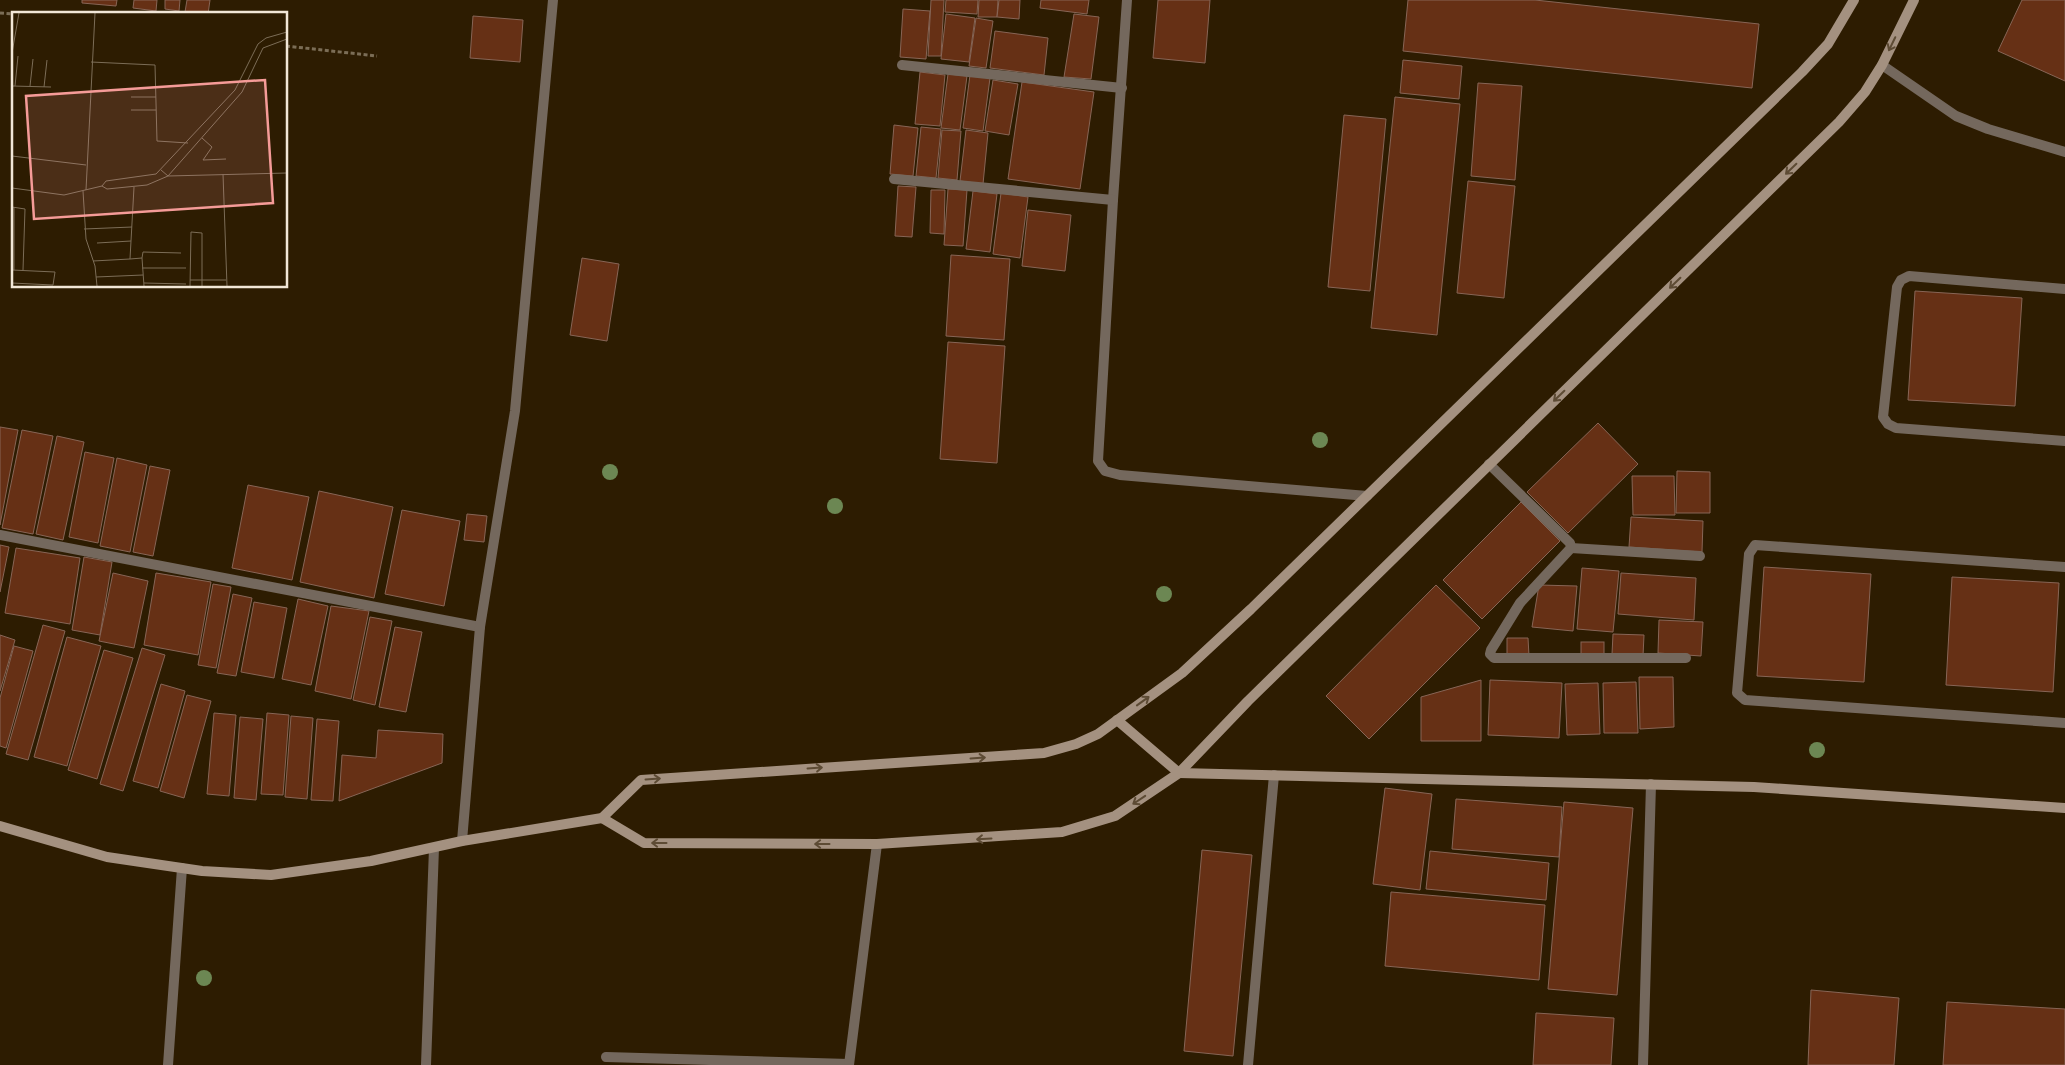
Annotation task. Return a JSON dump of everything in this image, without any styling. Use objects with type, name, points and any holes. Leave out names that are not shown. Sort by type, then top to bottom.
[{"type":"street","points":[[462,841],[480,627],[515,412],[553,0]]},
{"type":"street","points":[[1127,0],[1098,461],[1105,471],[1120,475],[1367,496]]},
{"type":"street","points":[[0,826],[107,857],[182,868],[271,875],[371,861],[462,841],[602,818],[641,780],[1044,753],[1076,744],[1098,734],[1182,673],[1367,496],[1802,72],[1828,44],[1854,0]]},
{"type":"street","points":[[602,818],[644,843],[877,844],[1062,832],[1115,816],[1180,773],[1255,694],[1839,122],[1865,92],[1882,65],[1914,0]]},
{"type":"street","points":[[1882,65],[1956,116],[1988,129],[2065,152]]},
{"type":"street","points":[[902,66],[1122,88]]},
{"type":"street","points":[[894,179],[1113,200]]},
{"type":"street","points":[[2065,289],[1908,276],[1901,280],[1897,287],[1883,417],[1888,424],[1896,428],[2065,441]]},
{"type":"street","points":[[1489,464],[1570,543],[1571,548]]},
{"type":"street","points":[[0,535],[480,627]]},
{"type":"street","points":[[2065,567],[1755,545],[1751,548],[1750,554],[1737,693],[1745,700],[2065,724]]},
{"type":"street","points":[[1571,548],[1700,556]]},
{"type":"street","points":[[1571,548],[1520,603],[1491,650],[1490,654],[1494,658],[1686,658]]},
{"type":"street","points":[[1117,720],[1180,773],[1754,787],[2065,808]]},
{"type":"street","points":[[1248,1065],[1274,774]]},
{"type":"street","points":[[1642,1065],[1652,784]]},
{"type":"street","points":[[606,1057],[849,1064],[877,844]]},
{"type":"street","points":[[426,1065],[434,848]]},
{"type":"street","points":[[168,1065],[182,868]]},
{"type":"path","points":[[288,46],[377,56]]},
{"type":"building","points":[[82,0],[117,0],[116,6],[82,3]]},
{"type":"building","points":[[134,0],[157,0],[156,11],[133,8]]},
{"type":"building","points":[[165,0],[180,0],[179,11],[165,9]]},
{"type":"building","points":[[187,0],[210,0],[208,12],[185,12]]},
{"type":"building","points":[[931,0],[944,0],[941,56],[928,56]]},
{"type":"building","points":[[946,0],[978,0],[977,14],[945,12]]},
{"type":"building","points":[[979,0],[998,0],[997,17],[978,17]]},
{"type":"building","points":[[999,0],[1020,0],[1019,19],[997,17]]},
{"type":"building","points":[[1041,0],[1089,0],[1087,14],[1040,8]]},
{"type":"building","points":[[1158,0],[1210,0],[1205,63],[1153,58]]},
{"type":"building","points":[[1408,0],[1535,0],[1759,24],[1752,88],[1403,51]]},
{"type":"building","points":[[2022,0],[2065,0],[2065,81],[1998,51]]},
{"type":"building","points":[[903,9],[930,11],[926,59],[900,57]]},
{"type":"building","points":[[946,14],[975,18],[969,62],[941,59]]},
{"type":"building","points":[[1074,14],[1099,17],[1091,79],[1064,77]]},
{"type":"building","points":[[473,16],[523,20],[520,62],[470,58]]},
{"type":"building","points":[[976,18],[993,21],[986,68],[969,66]]},
{"type":"building","points":[[995,31],[1048,38],[1044,75],[990,68]]},
{"type":"building","points":[[1403,60],[1462,66],[1459,99],[1400,93]]},
{"type":"building","points":[[920,72],[945,75],[940,126],[915,124]]},
{"type":"building","points":[[948,74],[967,76],[960,130],[941,128]]},
{"type":"building","points":[[970,75],[990,78],[983,131],[963,128]]},
{"type":"building","points":[[993,80],[1018,84],[1009,135],[985,131]]},
{"type":"building","points":[[1022,82],[1094,92],[1080,189],[1008,179]]},
{"type":"building","points":[[1478,83],[1522,86],[1515,180],[1471,176]]},
{"type":"building","points":[[1395,97],[1460,104],[1437,335],[1371,328]]},
{"type":"building","points":[[1344,115],[1386,119],[1370,291],[1328,287]]},
{"type":"building","points":[[894,125],[918,128],[913,176],[890,174]]},
{"type":"building","points":[[921,127],[941,129],[936,178],[916,176]]},
{"type":"building","points":[[942,130],[961,131],[957,180],[938,178]]},
{"type":"building","points":[[966,130],[988,133],[983,184],[960,181]]},
{"type":"building","points":[[1468,181],[1515,186],[1504,298],[1457,293]]},
{"type":"building","points":[[898,186],[916,187],[912,237],[895,236]]},
{"type":"building","points":[[948,189],[967,190],[963,246],[944,245]]},
{"type":"building","points":[[931,190],[945,190],[944,234],[930,233]]},
{"type":"building","points":[[973,191],[997,194],[990,252],[966,249]]},
{"type":"building","points":[[1001,193],[1028,197],[1020,258],[993,254]]},
{"type":"building","points":[[1028,210],[1071,215],[1065,271],[1022,266]]},
{"type":"building","points":[[951,255],[1010,259],[1004,340],[946,336]]},
{"type":"building","points":[[582,258],[619,264],[607,341],[570,335]]},
{"type":"building","points":[[1915,291],[2022,298],[2015,406],[1908,400]]},
{"type":"building","points":[[948,342],[1005,346],[997,463],[940,459]]},
{"type":"building","points":[[1598,423],[1638,464],[1568,533],[1527,492]]},
{"type":"building","points":[[0,427],[18,430],[0,525]]},
{"type":"building","points":[[22,430],[53,436],[33,534],[2,528]]},
{"type":"building","points":[[57,436],[84,442],[63,540],[36,534]]},
{"type":"building","points":[[85,452],[114,458],[98,543],[69,537]]},
{"type":"building","points":[[117,458],[147,465],[130,552],[100,546]]},
{"type":"building","points":[[150,466],[170,470],[153,556],[133,552]]},
{"type":"building","points":[[1677,471],[1710,472],[1710,513],[1676,513]]},
{"type":"building","points":[[1632,476],[1674,476],[1675,515],[1633,515]]},
{"type":"building","points":[[248,485],[309,497],[292,580],[232,568]]},
{"type":"building","points":[[319,491],[393,507],[374,598],[300,582]]},
{"type":"building","points":[[1521,502],[1560,541],[1482,619],[1443,580]]},
{"type":"building","points":[[402,510],[460,521],[444,606],[385,594]]},
{"type":"building","points":[[467,514],[487,516],[484,542],[464,540]]},
{"type":"building","points":[[1631,517],[1703,521],[1702,552],[1629,547]]},
{"type":"building","points":[[0,545],[9,547],[0,592]]},
{"type":"building","points":[[16,548],[80,558],[70,624],[5,613]]},
{"type":"building","points":[[84,557],[112,562],[100,635],[72,630]]},
{"type":"building","points":[[1764,567],[1871,574],[1864,682],[1757,676]]},
{"type":"building","points":[[1582,568],[1619,571],[1613,632],[1577,629]]},
{"type":"building","points":[[113,573],[148,581],[134,648],[99,641]]},
{"type":"building","points":[[156,573],[211,582],[198,655],[144,645]]},
{"type":"building","points":[[1621,573],[1696,578],[1694,620],[1618,614]]},
{"type":"building","points":[[1952,577],[2059,583],[2053,692],[1946,685]]},
{"type":"building","points":[[213,584],[231,587],[216,668],[198,665]]},
{"type":"building","points":[[1436,585],[1480,628],[1369,739],[1326,696]]},
{"type":"building","points":[[1539,585],[1577,586],[1573,631],[1532,627]]},
{"type":"building","points":[[233,594],[252,598],[236,676],[217,673]]},
{"type":"building","points":[[298,599],[328,606],[311,685],[282,679]]},
{"type":"building","points":[[254,602],[287,608],[274,678],[241,672]]},
{"type":"building","points":[[331,606],[369,611],[351,699],[315,691]]},
{"type":"building","points":[[370,617],[392,621],[375,705],[353,700]]},
{"type":"building","points":[[1659,620],[1703,622],[1701,656],[1658,653]]},
{"type":"building","points":[[43,625],[65,631],[28,760],[6,754]]},
{"type":"building","points":[[395,627],[422,632],[406,712],[379,707]]},
{"type":"building","points":[[1613,634],[1644,635],[1643,656],[1612,654]]},
{"type":"building","points":[[0,635],[15,640],[0,691]]},
{"type":"building","points":[[67,637],[101,646],[67,766],[34,757]]},
{"type":"building","points":[[1507,638],[1528,638],[1529,656],[1507,656]]},
{"type":"building","points":[[1581,642],[1604,642],[1604,656],[1581,656]]},
{"type":"building","points":[[14,646],[33,651],[6,748],[0,746],[0,698]]},
{"type":"building","points":[[142,648],[165,655],[123,791],[100,784]]},
{"type":"building","points":[[104,650],[133,658],[97,779],[68,770]]},
{"type":"building","points":[[1639,677],[1673,677],[1674,727],[1640,729]]},
{"type":"building","points":[[1481,680],[1481,741],[1421,741],[1421,697]]},
{"type":"building","points":[[1490,680],[1562,683],[1559,738],[1488,735]]},
{"type":"building","points":[[1636,682],[1638,733],[1604,733],[1603,683]]},
{"type":"building","points":[[1598,683],[1600,734],[1567,735],[1565,684]]},
{"type":"building","points":[[161,684],[185,691],[158,788],[133,781]]},
{"type":"building","points":[[187,695],[211,701],[184,798],[160,791]]},
{"type":"building","points":[[214,713],[236,715],[229,796],[207,794]]},
{"type":"building","points":[[267,713],[289,715],[283,795],[261,794]]},
{"type":"building","points":[[291,716],[313,718],[307,799],[285,797]]},
{"type":"building","points":[[240,717],[263,719],[256,800],[234,798]]},
{"type":"building","points":[[317,719],[339,721],[333,801],[311,800]]},
{"type":"building","points":[[378,730],[443,734],[442,763],[339,801],[342,755],[376,758]]},
{"type":"building","points":[[1385,788],[1432,794],[1420,890],[1373,884]]},
{"type":"building","points":[[1456,799],[1562,807],[1559,857],[1452,849]]},
{"type":"building","points":[[1564,802],[1633,808],[1617,995],[1548,989]]},
{"type":"building","points":[[1202,850],[1252,855],[1233,1056],[1184,1051]]},
{"type":"building","points":[[1430,851],[1549,863],[1546,900],[1426,889]]},
{"type":"building","points":[[1391,892],[1545,905],[1539,980],[1385,966]]},
{"type":"building","points":[[1811,990],[1899,998],[1894,1065],[1808,1065]]},
{"type":"building","points":[[1947,1002],[2065,1009],[2065,1065],[1943,1065]]},
{"type":"building","points":[[1536,1013],[1614,1018],[1611,1065],[1533,1065]]}]
